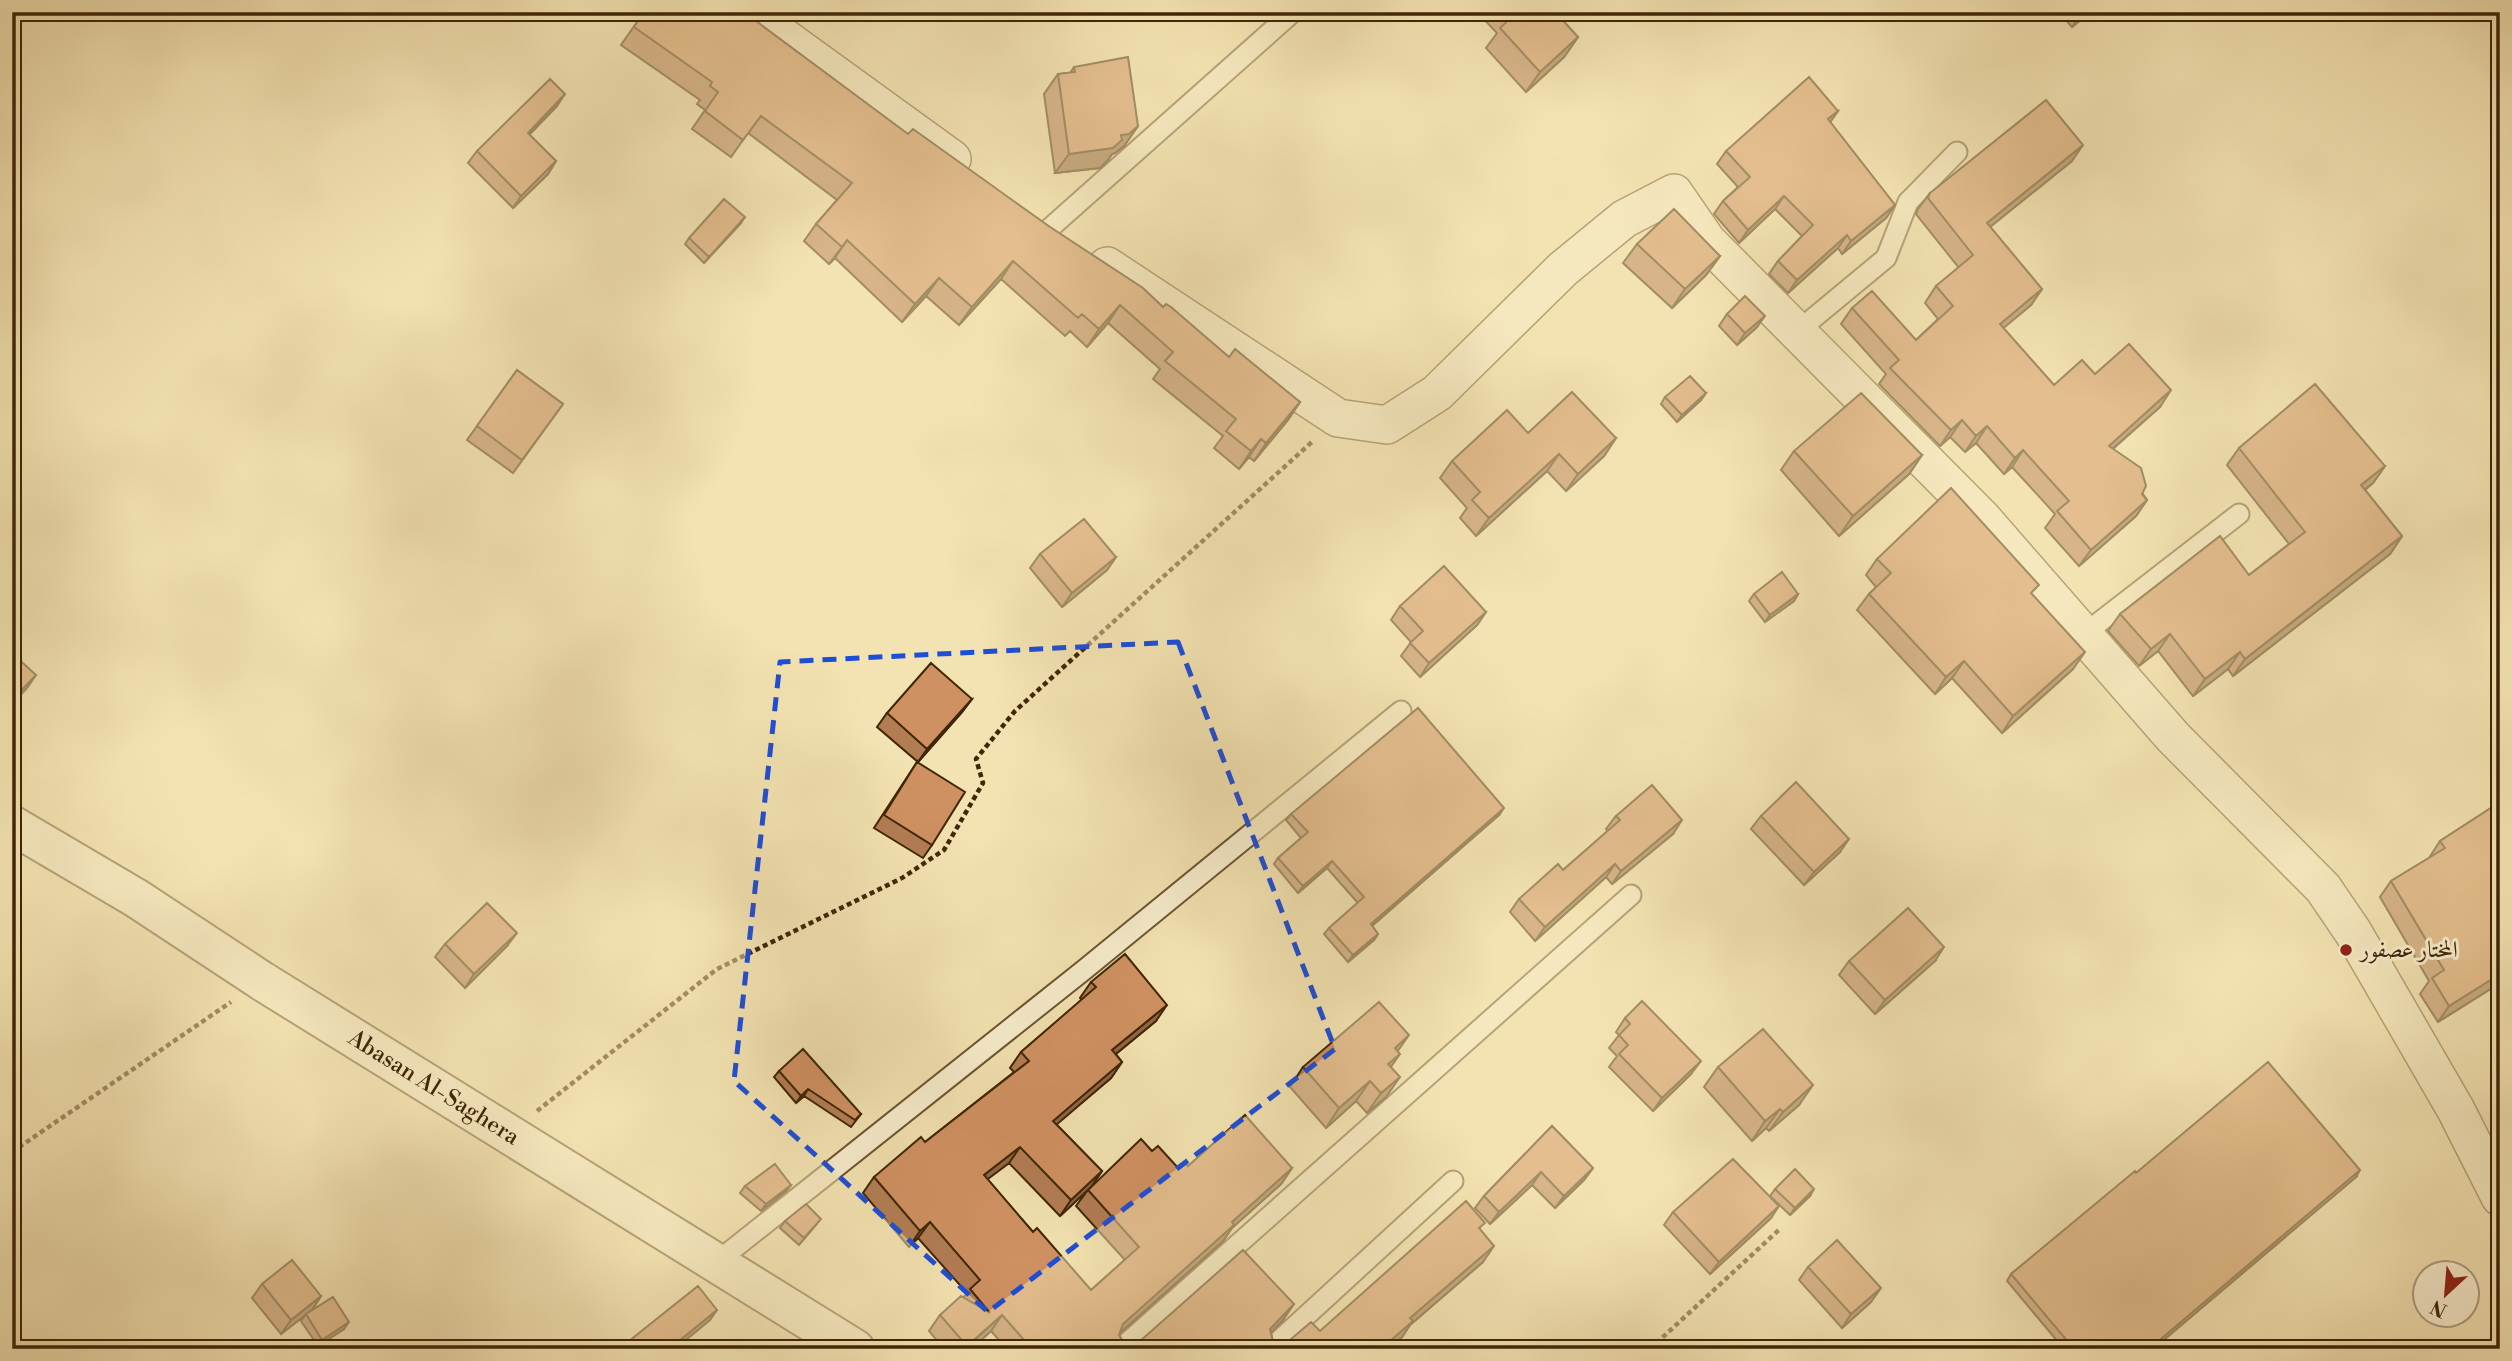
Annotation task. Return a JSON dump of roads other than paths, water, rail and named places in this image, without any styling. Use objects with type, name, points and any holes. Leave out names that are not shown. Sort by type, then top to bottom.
[{"type":"street","points":[[749,12],[977,177]]},
{"type":"street","points":[[1019,206],[1338,418],[1387,425],[1437,393],[1563,269],[1624,219],[1674,193],[1707,240],[1982,518],[2173,737],[2323,888],[2360,943],[2496,1178]]},
{"type":"street","name":"Abasan Al-Saghera","points":[[12,825],[136,898],[262,981],[718,1261],[855,1349]]},
{"type":"lane","points":[[1050,228],[1293,12]]},
{"type":"lane","points":[[1798,330],[1886,258],[1908,202],[1957,152]]},
{"type":"lane","points":[[2084,634],[2239,514]]},
{"type":"lane","points":[[718,1261],[1084,970],[1401,711]]},
{"type":"lane","points":[[1120,1349],[1631,895]]},
{"type":"lane","points":[[1270,1349],[1453,1181]]},
{"type":"place","name":"المختار عصفور","points":[[2346,950]]}]
